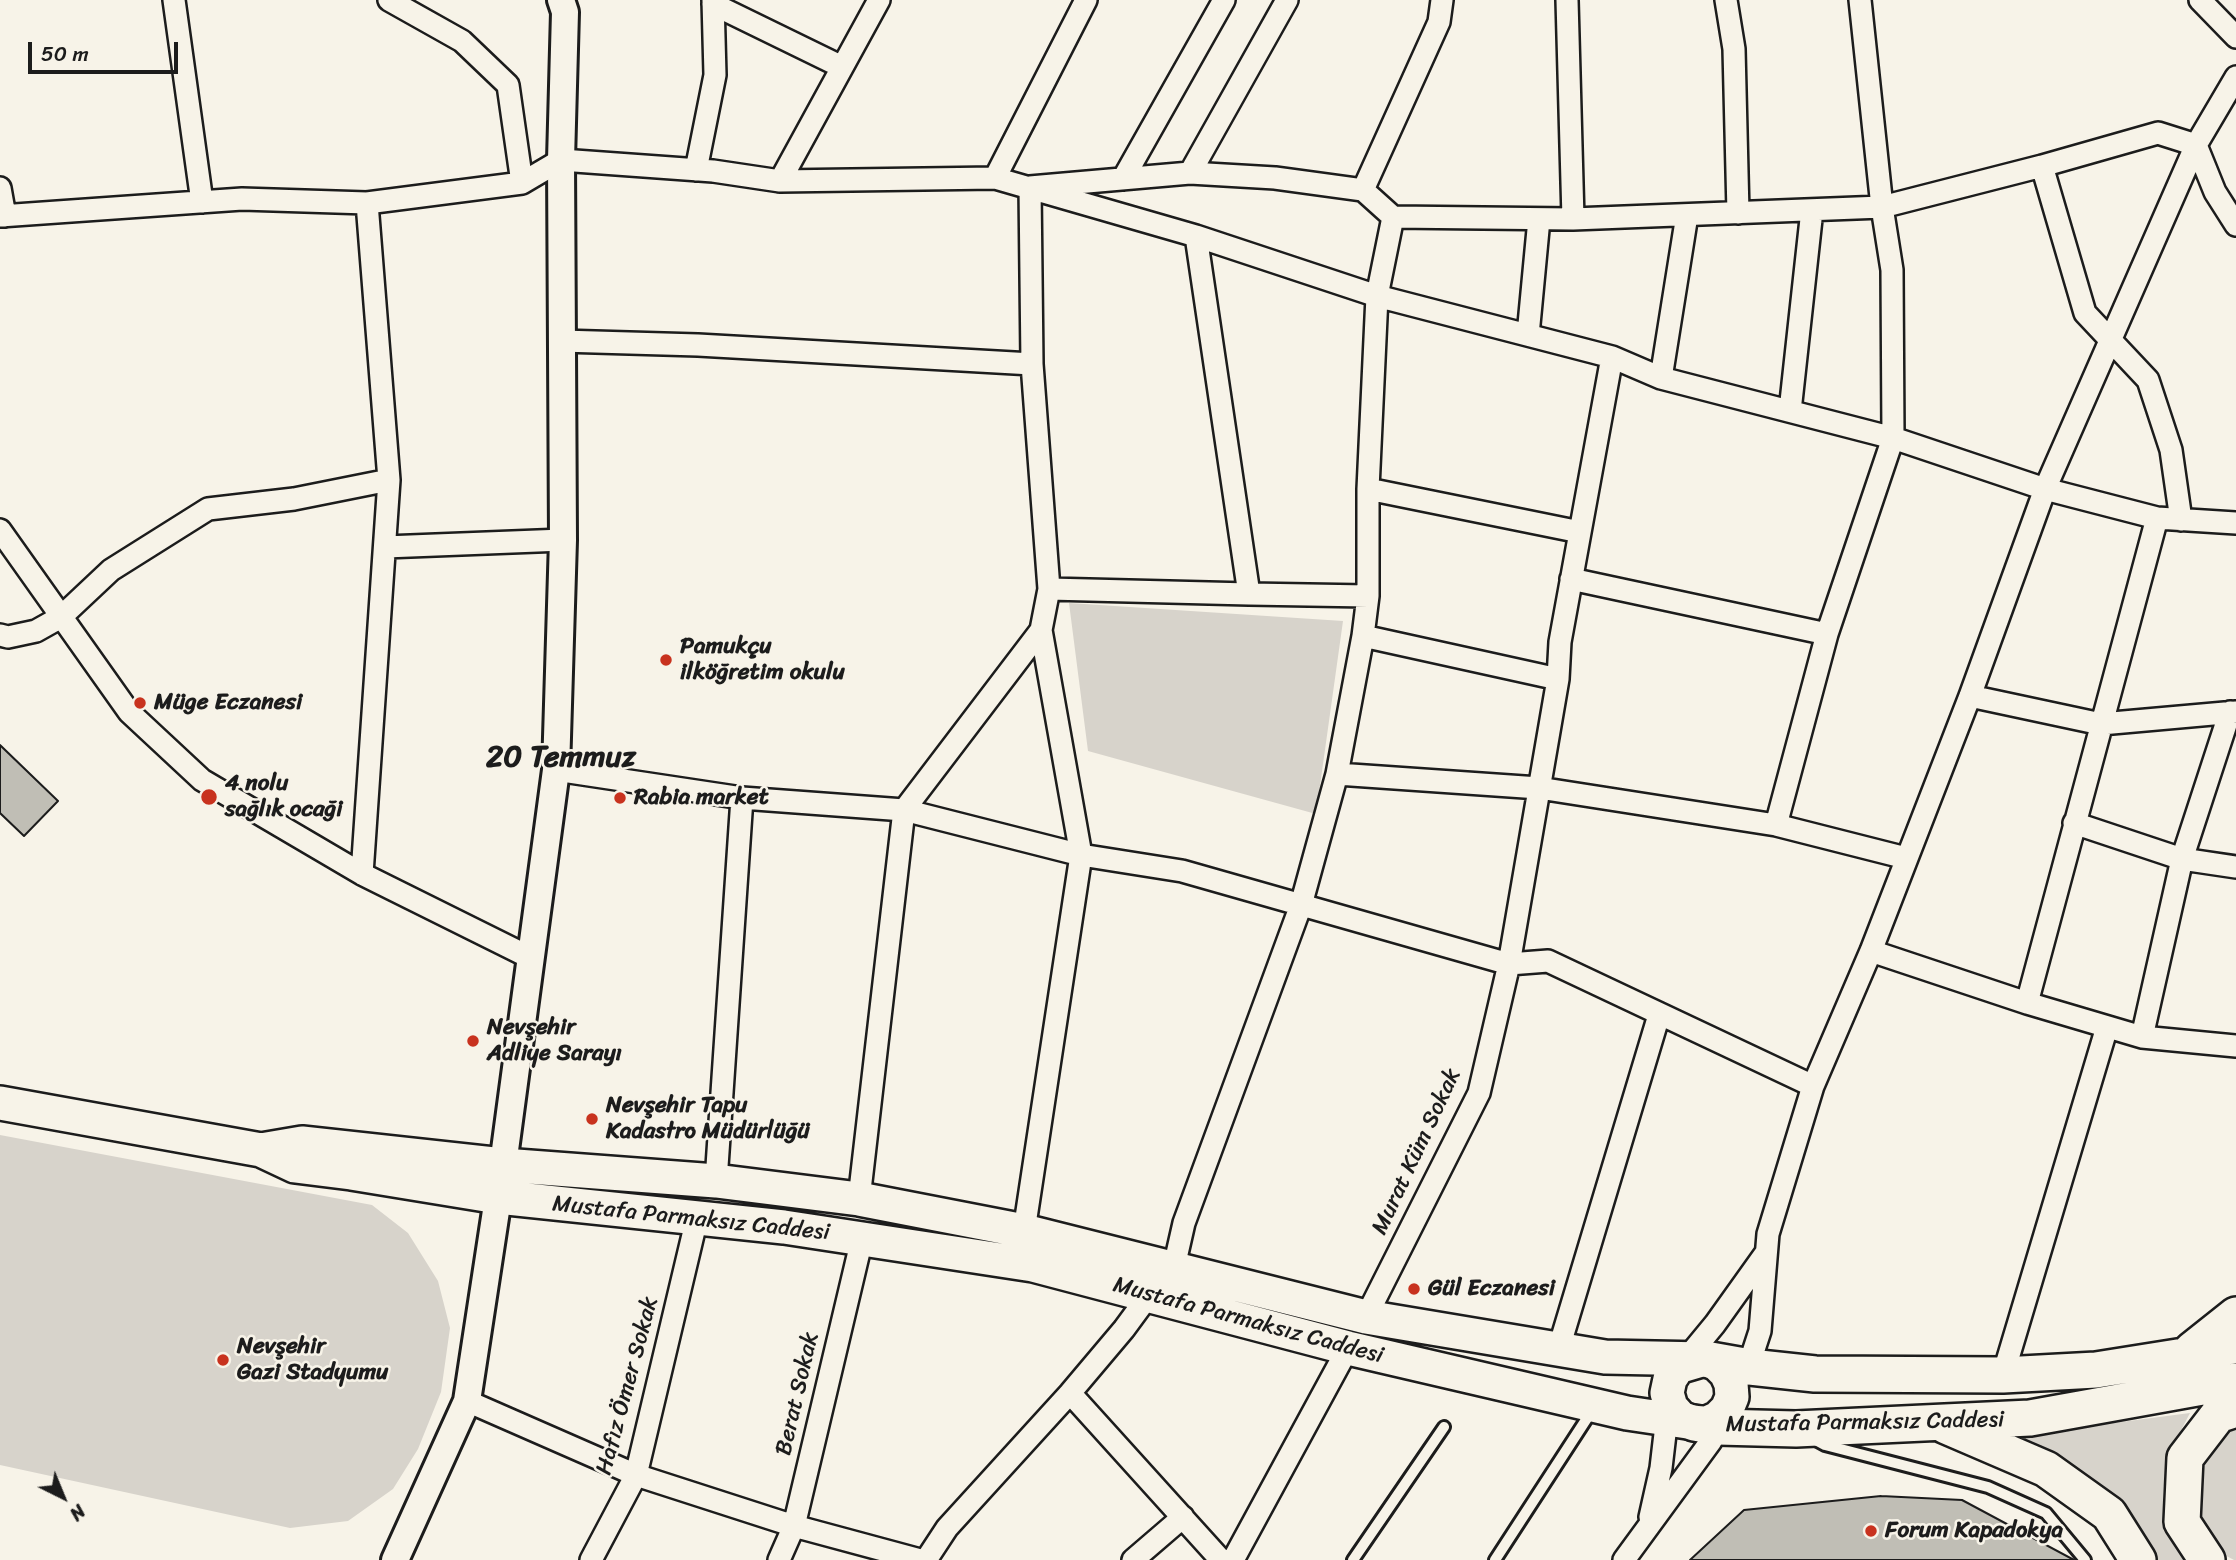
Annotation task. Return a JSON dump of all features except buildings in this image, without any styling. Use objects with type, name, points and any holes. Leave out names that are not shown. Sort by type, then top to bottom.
[{"type":"highway","points":[[2185,1356],[2236,1315]]},
{"type":"highway","points":[[1693,1395],[1750,1367],[1815,1374],[2003,1376],[2096,1370],[2236,1345]]},
{"type":"highway","name":"Mustafa Parmaksız Caddesi","points":[[1693,1395],[1796,1429],[2030,1418],[2236,1381]]},
{"type":"highway","points":[[2207,1560],[2182,1522],[2185,1458],[2218,1415],[2236,1409]]},
{"type":"highway","points":[[1940,1424],[2046,1469],[2109,1514],[2138,1560]]},
{"type":"main road","name":"Mustafa Parmaksız Caddesi","points":[[0,1103],[261,1150],[295,1166],[498,1197],[785,1227],[1032,1265],[1349,1348],[1627,1413],[1693,1395]]},
{"type":"main road","name":"Mustafa Parmaksız Caddesi","points":[[261,1150],[302,1143],[503,1164],[716,1181],[859,1199],[1024,1231],[1366,1317],[1605,1357],[1693,1395]]},
{"type":"street","points":[[174,0],[202,202]]},
{"type":"street","points":[[388,0],[462,41],[508,85],[522,183]]},
{"type":"street","points":[[395,1560],[467,1401],[503,1164],[556,770],[563,540],[561,160],[565,12],[561,0]]},
{"type":"street","points":[[780,181],[879,0]]},
{"type":"street","points":[[995,178],[1086,0]]},
{"type":"street","points":[[1123,179],[1224,0]]},
{"type":"street","points":[[1190,173],[1287,0]]},
{"type":"street","points":[[1363,190],[1439,22],[1441,0]]},
{"type":"street","points":[[1567,0],[1573,219]]},
{"type":"street","points":[[1726,0],[1734,49],[1738,213]]},
{"type":"street","points":[[1776,825],[1827,634],[1893,438],[1892,270],[1882,207],[1860,0]]},
{"type":"street","points":[[2200,0],[2236,37]]},
{"type":"street","points":[[696,170],[715,75],[713,2],[842,67]]},
{"type":"street","points":[[1750,1367],[1760,1331],[1768,1234],[1813,1087],[1871,951],[1970,696],[2045,489],[2196,145],[2236,77]]},
{"type":"street","points":[[1030,187],[1190,173],[1275,178],[1363,190],[1393,217],[1573,219],[1687,215],[1882,207],[2158,133],[2196,145]]},
{"type":"street","points":[[2196,145],[2215,192],[2236,225]]},
{"type":"street","points":[[0,188],[2,216],[242,199],[367,203],[522,183],[561,160],[696,170],[780,181],[995,178],[1196,236],[1377,296],[1612,357],[1661,378],[1893,438],[2045,489],[2157,518],[2236,523]]},
{"type":"street","points":[[2042,166],[2085,313],[2148,380],[2171,450],[2181,520]]},
{"type":"street","points":[[1024,1231],[1082,855],[1041,630],[1049,589],[1032,364],[1030,187]]},
{"type":"street","points":[[362,874],[389,480],[367,203]]},
{"type":"street","points":[[1790,411],[1812,210]]},
{"type":"street","points":[[1661,378],[1687,215]]},
{"type":"street","points":[[1174,1268],[1184,1223],[1301,905],[1337,774],[1368,596],[1368,489],[1377,296],[1393,217]]},
{"type":"street","points":[[1528,335],[1539,219]]},
{"type":"street","points":[[1196,236],[1248,594]]},
{"type":"street","points":[[561,341],[698,345],[1032,364]]},
{"type":"street","name":"Murat Küm Sokak","points":[[1366,1317],[1479,1093],[1509,964],[1558,679],[1560,642],[1612,357]]},
{"type":"street","points":[[0,635],[8,637],[36,631],[61,617],[111,570],[208,509],[294,499],[389,480]]},
{"type":"street","points":[[1368,489],[1580,532]]},
{"type":"street","points":[[2027,1003],[2157,518]]},
{"type":"street","points":[[0,530],[129,712],[202,780],[362,874],[531,958]]},
{"type":"street","points":[[385,547],[563,540]]},
{"type":"street","points":[[1571,579],[1827,634]]},
{"type":"street","points":[[1049,589],[1368,596]]},
{"type":"street","points":[[859,1199],[904,810],[1041,630]]},
{"type":"street","points":[[1363,636],[1558,679]]},
{"type":"street","points":[[1970,696],[2101,724],[2233,712],[2182,859],[2142,1037]]},
{"type":"street","points":[[556,770],[742,798],[904,810],[1082,855],[1182,871],[1509,964],[1548,961],[1813,1087]]},
{"type":"street","points":[[1337,774],[1539,788],[1776,825],[1906,858]]},
{"type":"street","points":[[716,1181],[742,798]]},
{"type":"street","points":[[2074,823],[2182,859],[2236,867]]},
{"type":"street","points":[[1871,951],[2027,1003],[2142,1037],[2236,1046]]},
{"type":"street","points":[[1558,1351],[1659,1015]]},
{"type":"street","points":[[2003,1376],[2107,1027]]},
{"type":"street","name":"Hafız Ömer Sokak","points":[[591,1560],[636,1475],[697,1218]]},
{"type":"street","name":"Berat Sokak","points":[[779,1560],[794,1526],[862,1239]]},
{"type":"street","points":[[1647,1526],[1661,1468],[1693,1395],[1765,1254]]},
{"type":"street","points":[[926,1560],[947,1528],[1070,1393],[1125,1329],[1149,1295]]},
{"type":"street","points":[[1233,1560],[1349,1348]]},
{"type":"street","points":[[1070,1393],[1221,1560]]},
{"type":"street","points":[[1624,1560],[1647,1526],[1693,1395]]},
{"type":"street","points":[[467,1401],[636,1475],[794,1526],[920,1560]]},
{"type":"street","points":[[1133,1560],[1183,1517]]},
{"type":"lane","points":[[1495,1560],[1597,1404]]},
{"type":"lane","points":[[1353,1560],[1444,1427]]},
{"type":"lane","points":[[1796,1429],[1825,1445],[2000,1492],[2046,1513],[2085,1560]]},
{"type":"shaded area","points":[[1069,603],[1343,621],[1316,814],[1088,751]]},
{"type":"shaded area","name":"Nevşehir Gazi Stadyumu","points":[[0,1135],[372,1205],[408,1233],[438,1281],[450,1328],[441,1392],[418,1449],[393,1489],[348,1521],[290,1528],[0,1465]]},
{"type":"shaded area","points":[[2190,1413],[2166,1459],[2163,1498],[2170,1530],[2192,1560],[2145,1560],[2097,1493],[2021,1435]]},
{"type":"shaded area","points":[[2236,1421],[2234,1560],[2206,1545],[2192,1519],[2196,1463]]},
{"type":"place","name":"Pamukçu ilköğretim okulu","points":[[666,660]]},
{"type":"place","name":"Müge Eczanesi","points":[[140,703]]},
{"type":"place","name":"4 nolu sağlık ocaği","points":[[209,797]]},
{"type":"place","name":"Rabia market","points":[[620,798]]},
{"type":"place","name":"Nevşehir Adliye Sarayı","points":[[473,1041]]},
{"type":"place","name":"Nevşehir Tapu Kadastro Müdürlüğü","points":[[592,1119]]},
{"type":"place","name":"Gül Eczanesi","points":[[1414,1289]]},
{"type":"place","name":"Nevşehir Gazi Stadyumu","points":[[223,1360]]},
{"type":"place","name":"Forum Kapadokya","points":[[1871,1531]]},
{"type":"district","name":"20 Temmuz","points":[[561,758]]}]
